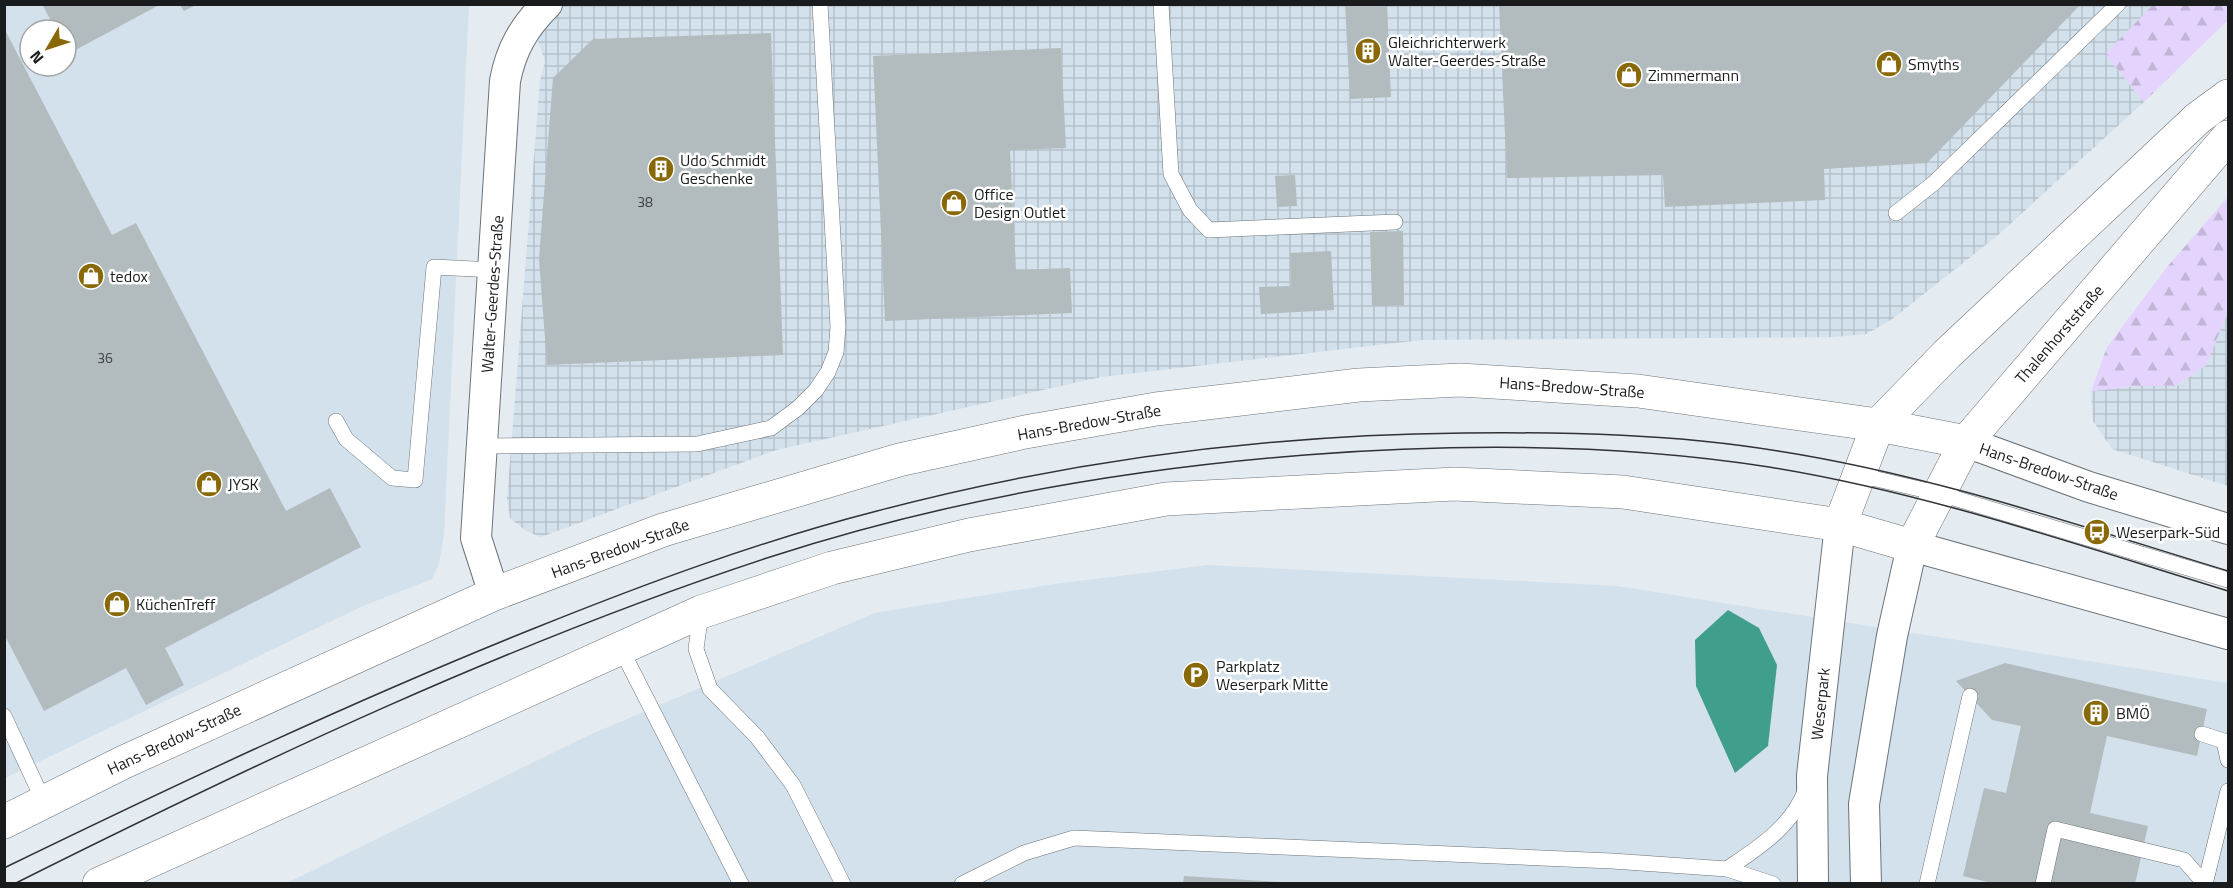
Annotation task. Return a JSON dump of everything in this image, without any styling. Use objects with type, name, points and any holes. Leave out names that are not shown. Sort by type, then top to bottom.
[{"type":"main road","points":[[1840,525],[1878,424],[1947,354],[2172,142],[2198,118],[2229,96]]},
{"type":"main road","name":"Thalenhorststraße","points":[[1912,546],[1937,493],[1966,442],[2229,137]]},
{"type":"main road","name":"Hans-Bredow-Straße","points":[[4,822],[123,762],[494,594],[663,530],[899,460],[1025,432],[1156,409],[1359,385],[1460,380],[1638,391],[1878,424],[1966,442]]},
{"type":"main road","points":[[99,884],[701,612],[832,568],[957,538],[1166,498],[1455,484],[1623,492],[1840,525],[1912,546]]},
{"type":"street","name":"Walter-Geerdes-Straße","points":[[494,594],[476,538],[495,270],[505,81],[509,58],[518,38],[547,5]]},
{"type":"street","name":"Hans-Bredow-Straße","points":[[1966,442],[2089,487],[2229,529]]},
{"type":"street","name":"Weserpark","points":[[1813,884],[1812,776],[1840,525]]},
{"type":"street","points":[[1866,884],[1864,804],[1892,636],[1912,546],[2229,634]]},
{"type":"lane","points":[[482,446],[697,444],[771,428],[798,408],[816,390],[828,372],[836,352],[838,327],[820,4]]},
{"type":"lane","points":[[1161,4],[1171,174],[1190,210],[1209,230],[1395,222]]},
{"type":"lane","points":[[1896,213],[1934,183],[2118,4]]},
{"type":"lane","points":[[336,421],[346,439],[392,478],[415,480],[434,267],[495,270]]},
{"type":"lane","points":[[1859,475],[1937,493],[2229,580]]},
{"type":"lane","points":[[701,612],[696,649],[710,689],[757,737],[793,785],[843,884]]},
{"type":"lane","points":[[620,647],[741,884]]},
{"type":"lane","points":[[1926,884],[1970,696]]},
{"type":"lane","points":[[4,716],[45,802]]},
{"type":"lane","points":[[2202,734],[2224,741],[2229,760]]},
{"type":"lane","points":[[1726,869],[1782,829],[1798,808],[1812,776]]},
{"type":"lane","points":[[2205,884],[2229,791]]},
{"type":"lane","points":[[2043,884],[2055,829],[2184,860],[2205,884]]},
{"type":"lane","points":[[962,884],[1024,853],[1074,838],[1433,852],[1726,869],[1773,884]]},
{"type":"shaded area","points":[[5,5],[469,5],[444,534],[439,564],[432,579],[363,606],[5,778]]},
{"type":"shaded area","points":[[526,5],[2154,5],[2105,54],[2144,102],[1997,236],[1891,320],[1866,334],[1834,337],[1422,340],[1101,377],[776,450],[541,537],[526,531],[510,518],[507,499],[540,81],[545,61]]},
{"type":"shaded area","points":[[2228,312],[2228,486],[2112,449],[2093,421],[2091,391],[2136,386],[2177,386],[2206,365]]},
{"type":"shaded area","name":"Parkplatz Weserpark Mitte","points":[[1208,565],[1617,586],[2228,683],[2228,883],[285,884],[587,736],[875,613],[1054,584]]},
{"type":"shaded area","points":[[1728,610],[1759,628],[1777,665],[1768,746],[1735,773],[1696,686],[1695,640]]},
{"type":"green space","points":[[2154,4],[2228,5],[2228,20],[2144,102],[2105,54]]},
{"type":"green space","points":[[2228,197],[2228,312],[2206,365],[2176,386],[2136,386],[2091,391],[2107,347],[2167,267]]},
{"type":"building","points":[[42,4],[161,4],[78,49],[78,18],[50,18]]},
{"type":"building","name":"Gleichrichterwerk Walter-Geerdes-Straße","points":[[1345,4],[1387,4],[1391,97],[1350,99]]},
{"type":"building","points":[[180,5],[196,5],[184,11]]},
{"type":"building","points":[[1499,5],[2080,5],[1927,163],[1824,169],[1825,200],[1665,207],[1663,175],[1507,178]]},
{"type":"building","points":[[4,28],[18,55],[18,78],[30,78],[112,235],[136,223],[286,511],[330,488],[361,547],[165,648],[184,685],[146,705],[126,668],[44,711],[4,634]]},
{"type":"building","name":"Udo Schmidt Geschenke","points":[[771,33],[783,355],[547,365],[539,259],[553,78],[593,39]]},
{"type":"building","points":[[1061,48],[1066,148],[1010,150],[1016,270],[1070,268],[1072,313],[885,321],[873,56]]},
{"type":"building","points":[[1295,175],[1297,206],[1277,207],[1275,176]]},
{"type":"building","points":[[1403,231],[1404,305],[1372,306],[1370,232]]},
{"type":"building","points":[[1331,251],[1334,310],[1261,314],[1259,287],[1291,286],[1290,253]]},
{"type":"building","points":[[2005,663],[2207,709],[2197,756],[2107,736],[2090,813],[2148,826],[2135,884],[1995,884],[1963,876],[1984,788],[2006,793],[2021,726],[1992,720],[1956,681]]},
{"type":"building","points":[[1184,876],[1278,882],[1278,884],[1183,884]]},
{"type":"tram line","points":[[4,868],[334,713],[577,611],[704,564],[833,523],[949,493],[1095,464],[1168,454],[1315,439],[1464,433],[1582,434],[1739,445],[1835,461],[1949,488],[2228,571]]},
{"type":"tram line","points":[[14,884],[199,793],[386,707],[576,627],[672,591],[770,557],[901,519],[1035,490],[1170,469],[1305,455],[1421,448],[1595,449],[1711,459],[1769,467],[1885,490],[2058,538],[2228,591]]},
{"type":"place","name":"Gleichrichterwerk Walter-Geerdes-Straße","points":[[1368,51]]},
{"type":"place","name":"Smyths","points":[[1889,64]]},
{"type":"place","name":"Zimmermann","points":[[1629,75]]},
{"type":"place","name":"Udo Schmidt Geschenke","points":[[661,169]]},
{"type":"place","name":"Office Design Outlet","points":[[954,203]]},
{"type":"place","name":"tedox","points":[[91,276]]},
{"type":"place","name":"JYSK","points":[[209,484]]},
{"type":"place","name":"Weserpark-Süd","points":[[2097,532]]},
{"type":"place","name":"KüchenTreff","points":[[117,604]]},
{"type":"place","name":"Parkplatz Weserpark Mitte","points":[[1196,675]]},
{"type":"place","name":"BMÖ","points":[[2096,713]]}]
